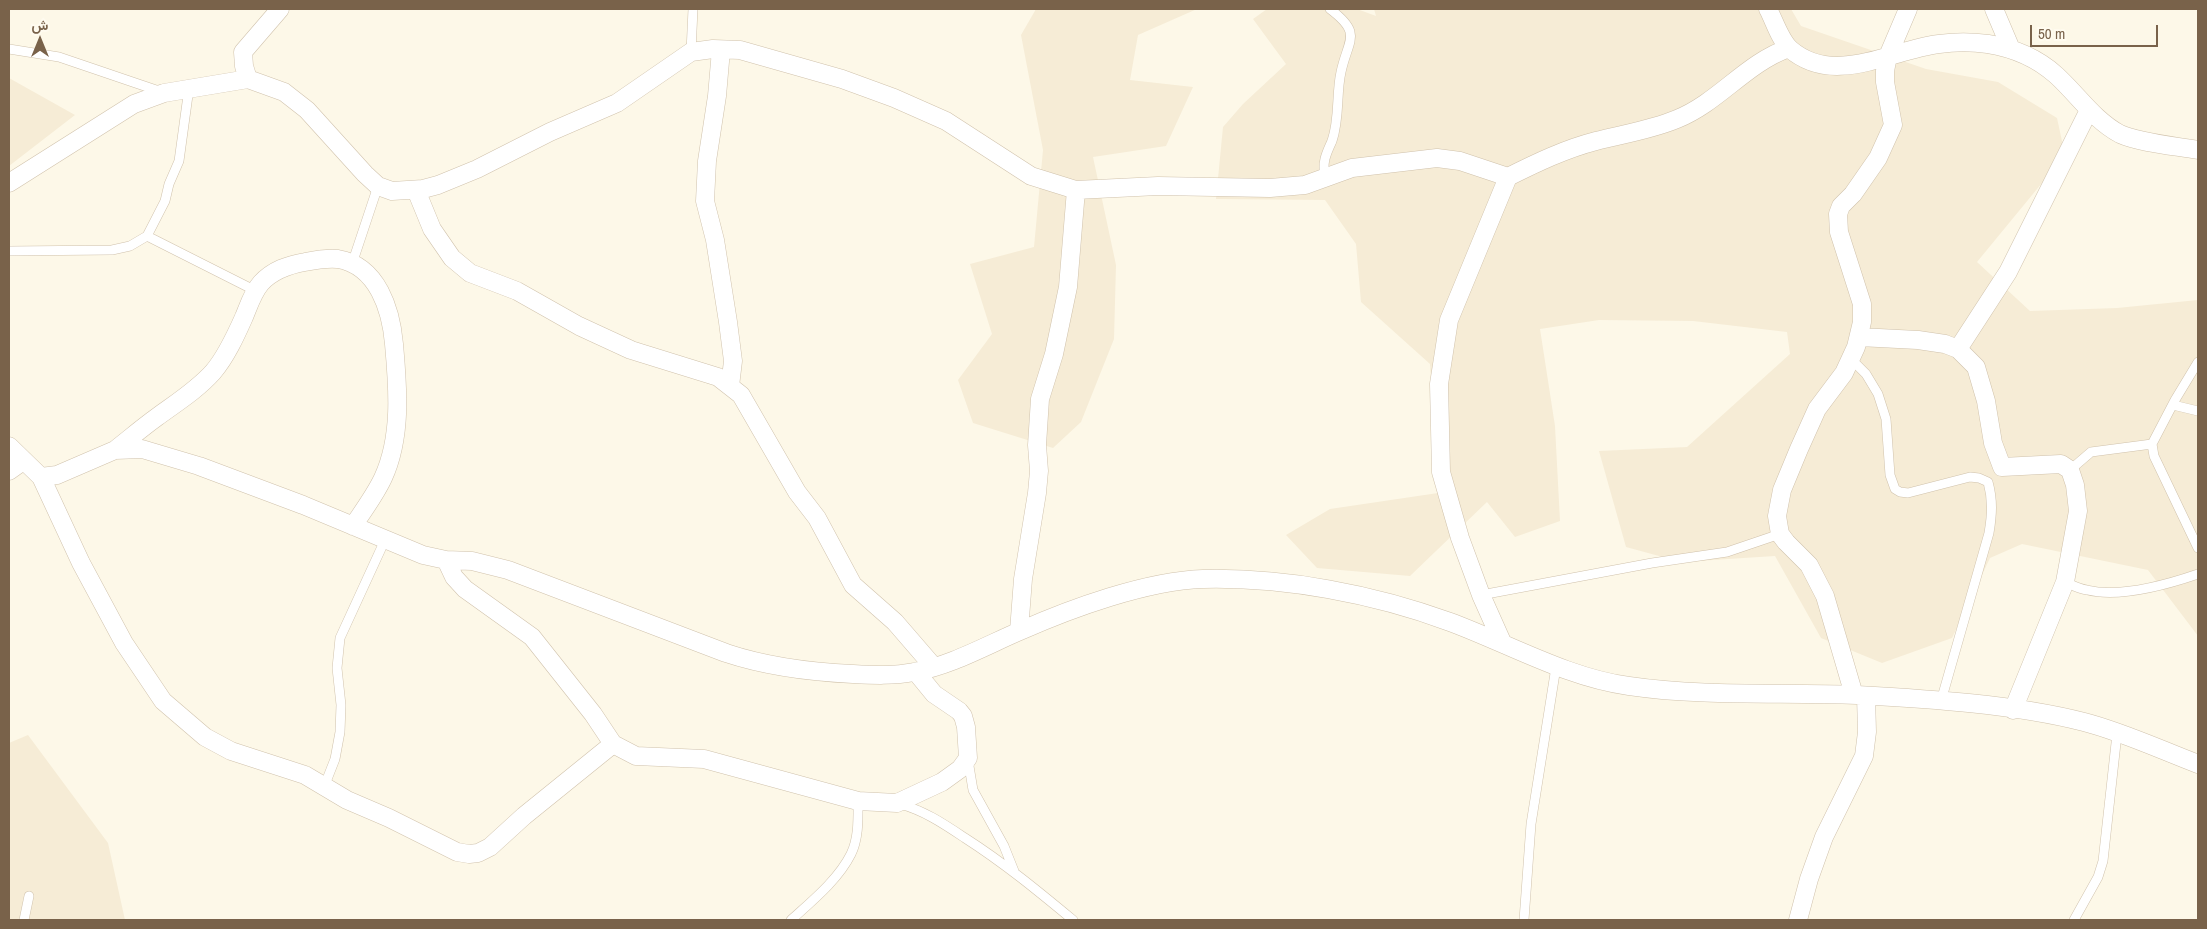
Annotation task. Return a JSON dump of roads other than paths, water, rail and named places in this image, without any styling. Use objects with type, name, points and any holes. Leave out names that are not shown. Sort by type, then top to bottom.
[{"type":"street","points":[[248,79],[244,66],[243,52],[280,9]]},
{"type":"street","points":[[1768,9],[1789,48],[1814,63],[1830,66],[1860,64],[1939,44],[1987,44],[2011,49],[2031,57],[2056,74],[2089,110],[2104,123],[2122,134],[2198,150]]},
{"type":"street","points":[[1798,920],[1809,879],[1824,836],[1864,756],[1867,732],[1860,696],[1825,596],[1809,565],[1780,534],[1777,516],[1782,490],[1817,409],[1844,373],[1859,337],[1862,322],[1862,304],[1840,232],[1838,214],[1841,206],[1853,194],[1878,158],[1893,125],[1885,82],[1888,56],[1908,9]]},
{"type":"street","points":[[1994,9],[2011,49]]},
{"type":"street","points":[[1502,642],[1481,595],[1460,538],[1441,472],[1440,384],[1449,320],[1508,177],[1545,159],[1594,141],[1677,120],[1705,104],[1773,53],[1789,48]]},
{"type":"street","points":[[721,50],[717,96],[707,161],[705,201],[723,282],[733,361],[730,386]]},
{"type":"street","points":[[9,183],[134,104],[164,93],[248,79],[284,92],[307,110],[378,186],[392,191],[416,190],[438,185],[477,169],[550,132],[617,103],[691,52],[721,50],[740,50],[842,79],[923,109],[946,121],[1031,176],[1076,190],[1158,186],[1270,188],[1305,185],[1352,168],[1437,158],[1460,161],[1508,177]]},
{"type":"street","points":[[1958,349],[2008,272],[2089,110]]},
{"type":"street","points":[[416,190],[432,229],[452,258],[470,273],[517,291],[631,350],[701,370],[718,377],[741,395],[797,492],[816,518],[854,585],[895,622],[933,666]]},
{"type":"street","points":[[1019,631],[1023,579],[1037,494],[1039,471],[1037,445],[1040,399],[1054,354],[1068,288],[1076,190]]},
{"type":"street","points":[[9,446],[16,466],[41,477],[56,475],[115,450],[190,393],[214,372],[234,338],[260,284],[273,273],[289,265],[316,260],[338,259],[352,264],[367,274],[379,290],[387,306],[394,341],[398,412],[392,448],[383,478],[353,526]]},
{"type":"street","points":[[1859,337],[1918,340],[1945,344],[1958,349],[1976,366],[1986,401],[1993,443],[2002,467],[2061,464],[2070,470],[2075,485],[2078,511],[2064,582],[2014,710]]},
{"type":"street","points":[[115,450],[142,449],[199,466],[423,555],[446,560],[472,561],[508,570],[683,638],[760,664],[805,671],[881,675],[916,672],[992,645],[1019,631],[1078,607],[1166,584],[1199,579],[1236,580],[1298,586],[1399,605],[1502,642],[1556,666],[1609,683],[1691,693],[1860,696],[1941,701],[2014,710],[2084,722],[2198,764]]},
{"type":"street","points":[[41,477],[80,563],[119,635],[163,701],[205,737],[231,751],[305,775],[347,800],[405,825],[457,852],[468,854],[490,847],[524,816],[613,744]]},
{"type":"street","points":[[446,560],[454,577],[465,589],[532,637],[593,714],[613,744],[636,756],[704,760],[858,800],[897,803],[942,782],[960,769],[968,758],[966,728],[959,711],[934,694],[916,672]]},
{"type":"lane","points":[[691,52],[693,9]]},
{"type":"lane","points":[[1325,177],[1322,167],[1335,127],[1340,73],[1351,40],[1348,24],[1330,9]]},
{"type":"lane","points":[[9,49],[59,57],[164,93]]},
{"type":"lane","points":[[9,251],[112,250],[130,246],[147,236],[165,200],[169,184],[180,161],[189,88]]},
{"type":"lane","points":[[352,264],[378,186]]},
{"type":"lane","points":[[147,236],[256,292]]},
{"type":"lane","points":[[1850,359],[1866,374],[1878,394],[1886,419],[1890,475],[1895,489],[1908,494],[1970,477],[1988,482]]},
{"type":"lane","points":[[2198,362],[2152,444],[2154,456],[2198,548]]},
{"type":"lane","points":[[2173,405],[2198,411]]},
{"type":"lane","points":[[2070,470],[2091,452],[2152,444]]},
{"type":"lane","points":[[1988,482],[2002,467]]},
{"type":"lane","points":[[1941,701],[1989,532],[1992,504],[1988,482]]},
{"type":"lane","points":[[1481,595],[1652,563],[1727,552],[1780,534]]},
{"type":"lane","points":[[324,787],[335,759],[340,732],[341,704],[337,668],[340,638],[385,540]]},
{"type":"lane","points":[[2064,582],[2086,590],[2116,593],[2182,580],[2198,574]]},
{"type":"lane","points":[[1524,920],[1530,824],[1556,666]]},
{"type":"lane","points":[[2074,920],[2098,877],[2103,861],[2117,734]]},
{"type":"lane","points":[[968,758],[973,790],[1004,846],[1014,872]]},
{"type":"lane","points":[[791,920],[837,874],[852,854],[857,832],[858,800]]},
{"type":"lane","points":[[897,803],[929,814],[1014,872],[1073,920]]},
{"type":"lane","points":[[24,920],[29,896]]}]
